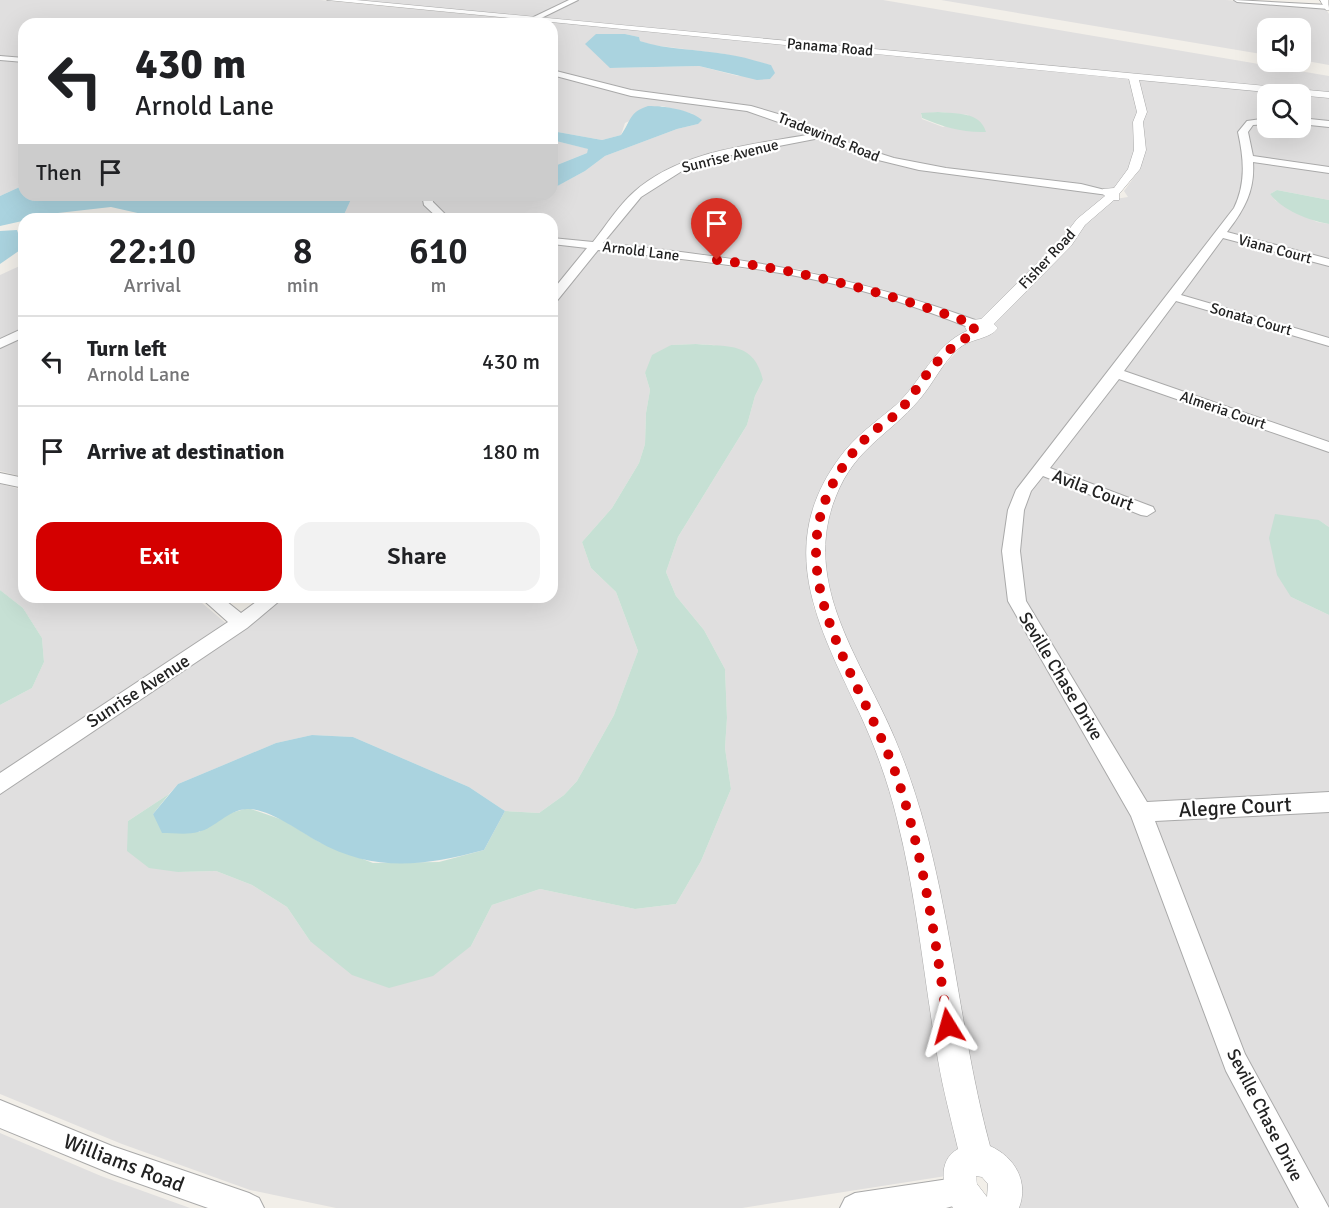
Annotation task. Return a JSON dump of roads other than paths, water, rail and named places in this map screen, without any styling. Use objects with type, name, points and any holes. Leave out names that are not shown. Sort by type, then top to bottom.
[{"type":"street","name":"Panama Road","points":[[331,0],[523,18]]},
{"type":"street","points":[[536,18],[575,0]]},
{"type":"street","points":[[1237,0],[1329,7]]},
{"type":"street","points":[[1324,0],[1329,7]]},
{"type":"street","name":"Panama Road","points":[[558,21],[1329,94]]},
{"type":"street","points":[[0,58],[18,60]]},
{"type":"street","name":"Tradewinds Road","points":[[558,74],[621,91],[747,108],[798,123],[854,150],[915,166],[1112,193]]},
{"type":"street","name":"Fisher Road","points":[[977,1159],[953,1061],[931,909],[911,825],[883,738],[840,651],[822,604],[815,566],[818,524],[829,489],[842,467],[874,431],[898,413],[916,393],[937,362],[1066,243],[1081,222],[1134,169],[1140,150],[1138,122],[1142,112],[1133,76]]},
{"type":"street","name":"Seville Chase Drive","points":[[1257,122],[1245,127],[1243,132],[1250,158],[1249,185],[1246,196],[1116,373],[1024,490],[1012,533],[1011,551],[1017,601],[1142,812],[1236,1062],[1315,1208]]},
{"type":"street","points":[[1311,122],[1329,124]]},
{"type":"street","name":"Sunrise Avenue","points":[[558,291],[637,195],[667,174],[712,158],[820,135]]},
{"type":"street","points":[[1250,158],[1329,170]]},
{"type":"street","points":[[428,201],[439,213]]},
{"type":"street","name":"Viana Court","points":[[1220,234],[1329,263]]},
{"type":"street","name":"Arnold Lane","points":[[558,242],[802,273],[880,291],[978,326]]},
{"type":"street","name":"Sonata Court","points":[[1173,296],[1329,342]]},
{"type":"street","points":[[0,344],[18,335]]},
{"type":"street","name":"Almeria Court","points":[[1116,373],[1329,447]]},
{"type":"street","name":"Avila Court","points":[[1039,469],[1147,511]]},
{"type":"street","points":[[0,478],[18,482]]},
{"type":"street","points":[[216,603],[241,623]]},
{"type":"street","name":"Sunrise Avenue","points":[[0,785],[20,769],[241,623],[267,603]]},
{"type":"street","name":"Alegre Court","points":[[1142,812],[1329,802]]},
{"type":"street","name":"Williams Road","points":[[0,1114],[112,1160],[249,1208]]},
{"type":"street","points":[[855,1208],[968,1200],[959,1175],[966,1162],[977,1159],[995,1166],[1005,1181],[1006,1198],[1000,1208]]},
{"type":"water","points":[[596,34],[625,34],[639,37],[640,41],[661,46],[737,56],[771,65],[775,73],[770,79],[757,80],[699,66],[610,68],[585,44]]},
{"type":"water","points":[[648,106],[669,108],[697,116],[702,120],[698,124],[677,129],[605,156],[585,171],[558,186],[558,165],[587,153],[588,149],[558,142],[558,132],[602,140],[621,135],[634,114]]},
{"type":"water","points":[[18,188],[18,201],[350,201],[345,213],[138,213],[111,207],[58,213],[18,213],[18,222],[0,226],[0,196]]},
{"type":"water","points":[[17,230],[18,251],[0,264],[0,231]]},
{"type":"water","points":[[312,735],[353,737],[469,787],[505,811],[484,850],[420,863],[399,864],[359,858],[317,841],[274,816],[247,809],[233,812],[198,832],[162,833],[153,814],[178,784],[276,743]]}]
